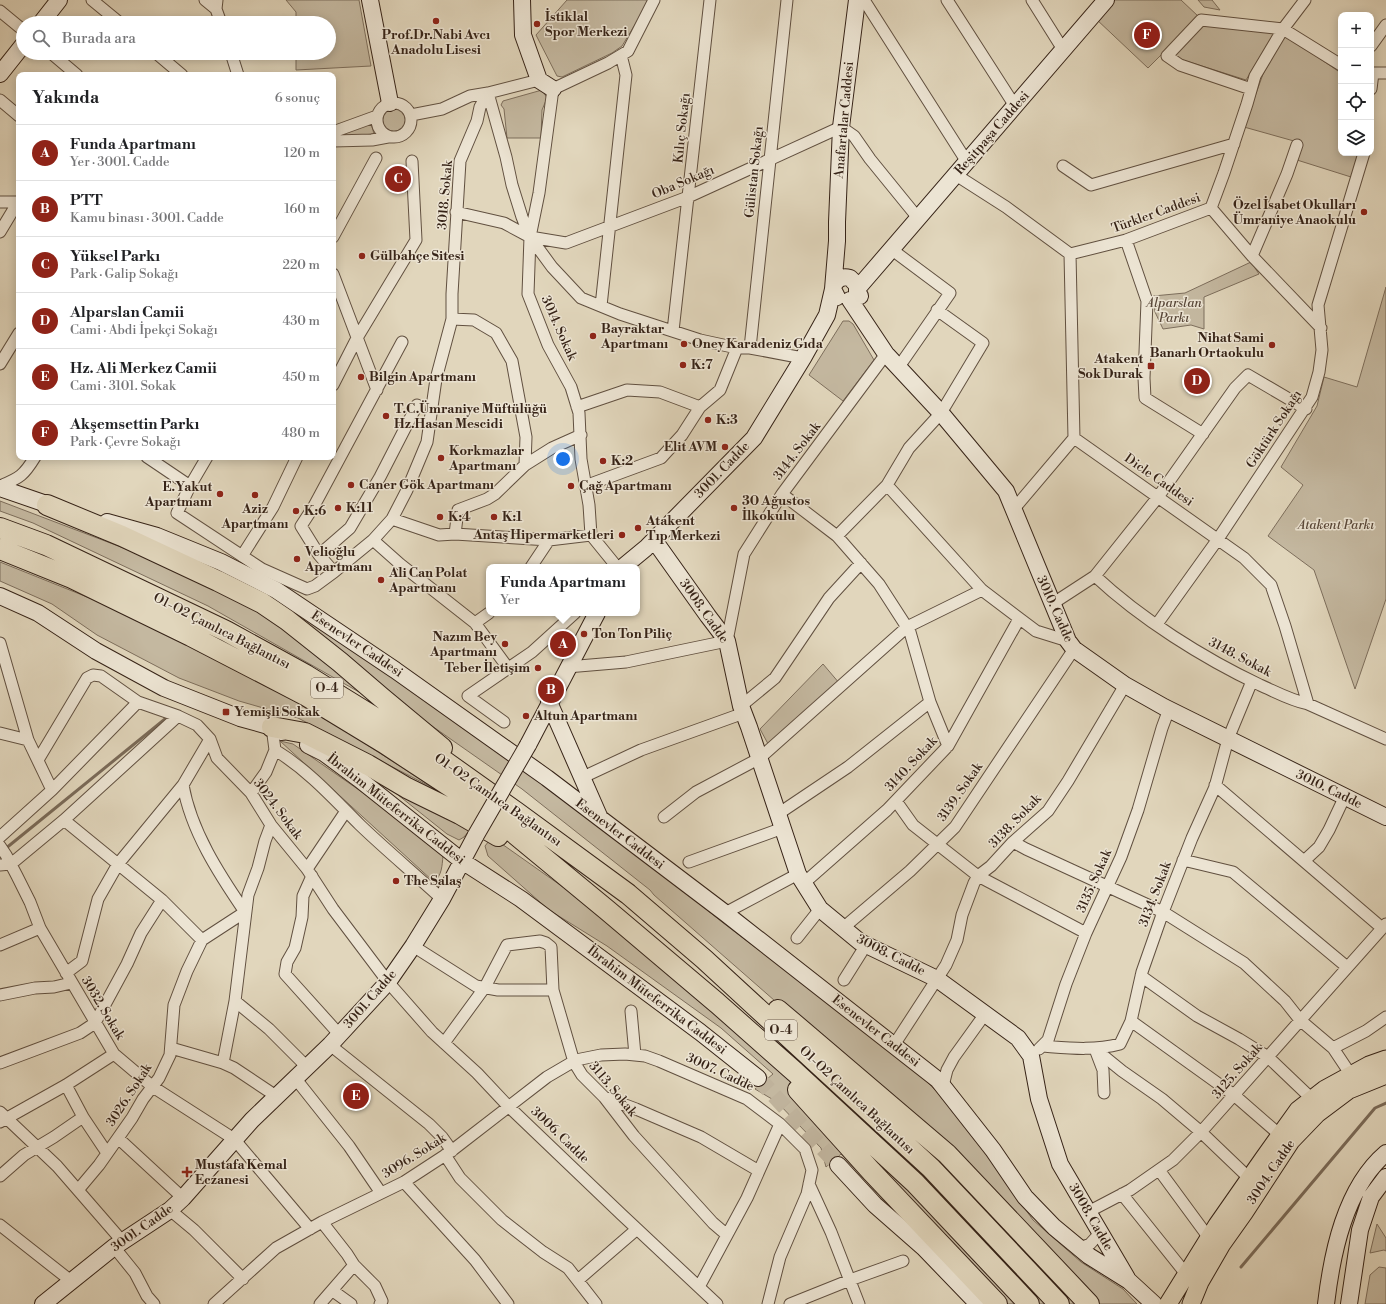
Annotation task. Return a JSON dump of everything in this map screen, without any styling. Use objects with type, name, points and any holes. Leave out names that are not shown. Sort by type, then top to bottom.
[{"type":"highway","points":[[47,505],[122,536],[174,560],[262,603],[281,615],[340,662],[516,812]]},
{"type":"highway","name":"O1-O2 Çamlıca Bağlantısı","points":[[0,528],[46,545],[226,630],[306,675],[426,750],[516,812],[628,894],[704,959],[931,1168],[1059,1304]]},
{"type":"highway","name":"O1-O2 Çamlıca Bağlantısı","points":[[0,549],[72,578],[191,636],[305,695],[384,743],[486,810],[607,910],[756,1037],[915,1183],[1029,1304]]},
{"type":"highway","points":[[272,727],[305,733],[368,765],[407,788],[490,830],[607,910]]},
{"type":"highway","points":[[628,894],[699,942],[947,1154],[1089,1304]]},
{"type":"highway","points":[[756,1037],[812,1106],[870,1171],[997,1304]]},
{"type":"main road","points":[[46,16],[59,0]]},
{"type":"main road","points":[[370,0],[390,103]]},
{"type":"main road","points":[[522,0],[522,35],[539,80],[553,89]]},
{"type":"main road","name":"Anafartalar Caddesi","points":[[834,287],[841,127],[856,0]]},
{"type":"main road","name":"Reşitpaşa Caddesi","points":[[852,290],[877,266],[1064,51],[1106,0]]},
{"type":"main road","points":[[0,74],[16,54]]},
{"type":"main road","name":"Anafartalar Caddesi","points":[[837,241],[842,250],[852,290]]},
{"type":"main road","points":[[803,358],[827,315],[834,287]]},
{"type":"main road","name":"3010. Cadde","points":[[834,287],[834,293],[838,299],[852,290],[886,354],[941,413],[1006,492],[1052,604],[1071,645],[1125,685],[1228,739],[1386,817]]},
{"type":"main road","points":[[803,358],[812,349],[852,290]]},
{"type":"main road","name":"3001. Cadde","points":[[627,564],[646,548],[754,438],[803,358]]},
{"type":"main road","name":"Esenevler Caddesi","points":[[0,487],[47,505],[157,536],[221,562],[276,590],[471,723],[547,778],[725,913],[938,1080],[993,1150],[1025,1197],[1054,1227],[1089,1256],[1129,1281],[1154,1304]]},
{"type":"main road","name":"3008. Cadde","points":[[654,540],[727,641],[743,710],[801,879],[820,909],[860,942],[937,979],[1036,1051],[1039,1099],[1060,1164],[1129,1281]]},
{"type":"main road","name":"İbrahim Müteferrika Caddesi","points":[[2,601],[38,613],[96,651],[164,688],[240,718],[272,727],[324,754],[359,779],[462,861],[521,899],[694,1027],[758,1078]]},
{"type":"main road","name":"3001. Cadde","points":[[43,1304],[118,1244],[170,1210],[183,1198],[234,1139],[276,1096],[335,1040],[388,982],[413,946],[442,899],[476,834],[528,745],[567,667],[595,616]]},
{"type":"main road","points":[[549,702],[599,818]]},
{"type":"main road","name":"3004. Cadde","points":[[1168,1304],[1209,1238],[1249,1178],[1298,1110],[1325,1089],[1369,1065],[1386,1058]]},
{"type":"main road","name":"3004. Cadde","points":[[1191,1304],[1200,1282],[1222,1244],[1291,1141],[1317,1114],[1349,1090],[1386,1075]]},
{"type":"main road","points":[[1326,1304],[1338,1236],[1360,1184],[1377,1161],[1386,1153]]},
{"type":"main road","points":[[838,1165],[875,1205],[924,1248],[978,1304]]},
{"type":"main road","points":[[1340,1304],[1346,1265],[1357,1222],[1371,1196],[1386,1177]]},
{"type":"main road","points":[[1350,1304],[1360,1230],[1371,1196]]},
{"type":"street","points":[[92,0],[111,16]]},
{"type":"street","points":[[205,0],[217,5],[219,16]]},
{"type":"street","points":[[530,237],[539,193],[553,89],[628,51],[654,0]]},
{"type":"street","name":"Kılıç Sokağı","points":[[673,331],[710,0]]},
{"type":"street","name":"Gülistan Sokağı","points":[[750,348],[787,0]]},
{"type":"street","points":[[864,0],[967,162]]},
{"type":"street","points":[[947,0],[1015,106]]},
{"type":"street","points":[[1032,0],[1064,51]]},
{"type":"street","name":"Türkler Caddesi","points":[[1070,254],[1126,240],[1211,208],[1234,144],[1255,76],[1283,29],[1305,0]]},
{"type":"street","points":[[0,11],[16,24]]},
{"type":"street","points":[[1251,89],[1180,65],[1167,56],[1201,20],[1283,29],[1338,63]]},
{"type":"street","points":[[1374,42],[1386,25]]},
{"type":"street","points":[[601,306],[626,75],[621,55]]},
{"type":"street","points":[[59,60],[73,72]]},
{"type":"street","points":[[164,60],[178,72]]},
{"type":"street","points":[[233,60],[237,72]]},
{"type":"street","points":[[1374,73],[1386,73]]},
{"type":"street","points":[[411,115],[442,109],[470,96],[539,80]]},
{"type":"street","name":"3018. Sokak","points":[[242,556],[262,569],[307,589],[315,586],[334,572],[373,540],[392,519],[407,490],[428,442],[436,379],[452,319],[456,212],[460,161],[477,121],[480,107],[488,93]]},
{"type":"street","name":"3014. Sokak","points":[[488,93],[506,156],[512,185],[530,237],[528,294],[548,344],[571,387],[579,413],[581,459],[589,505],[591,535]]},
{"type":"street","points":[[0,100],[16,113]]},
{"type":"street","points":[[336,141],[372,140],[388,136],[398,137],[407,132],[411,124],[411,115],[408,109],[400,104],[390,103],[381,108],[377,116],[380,131],[388,136]]},
{"type":"street","points":[[336,131],[377,116]]},
{"type":"street","points":[[841,127],[854,136],[918,218]]},
{"type":"street","name":"Oba Sokağı","points":[[530,237],[566,243],[688,196],[841,127]]},
{"type":"street","points":[[1063,166],[1091,185],[1234,144]]},
{"type":"street","points":[[1252,256],[1287,174],[1297,145]]},
{"type":"street","name":"Göktürk Sokağı","points":[[1157,624],[1218,539],[1306,409],[1312,397],[1319,372],[1322,350],[1318,305],[1363,156]]},
{"type":"street","points":[[336,231],[376,158]]},
{"type":"street","points":[[336,379],[357,338],[416,240],[412,161]]},
{"type":"street","points":[[956,175],[1006,207],[1070,254],[1074,438],[1013,510]]},
{"type":"street","points":[[0,202],[16,202]]},
{"type":"street","points":[[0,232],[16,207]]},
{"type":"street","points":[[1211,208],[1252,256],[1321,328]]},
{"type":"street","points":[[456,212],[504,224],[530,237],[552,267],[581,298],[620,314],[700,340],[737,348],[750,348],[803,358]]},
{"type":"street","points":[[1126,240],[1147,301],[1145,398],[1203,434]]},
{"type":"street","points":[[891,249],[950,293],[898,368]]},
{"type":"street","points":[[336,282],[377,390]]},
{"type":"street","points":[[837,536],[887,485],[909,448],[941,413],[983,343],[937,310]]},
{"type":"street","points":[[452,319],[474,320],[496,333],[512,361],[526,437],[525,465]]},
{"type":"street","points":[[0,364],[16,338]]},
{"type":"street","points":[[334,572],[319,555],[301,526],[314,506],[402,342]]},
{"type":"street","points":[[585,486],[661,458],[682,435],[700,407],[720,390],[737,348]]},
{"type":"street","name":"3144. Sokak","points":[[727,641],[744,554],[782,494],[886,354]]},
{"type":"street","points":[[1052,604],[1095,576],[1158,497],[1235,388],[1248,375],[1306,409]]},
{"type":"street","points":[[577,407],[627,390],[660,392],[700,407]]},
{"type":"street","points":[[319,555],[350,528],[380,477],[417,405]]},
{"type":"street","points":[[455,534],[458,510],[487,499],[495,494],[525,465],[552,448],[581,435]]},
{"type":"street","name":"Dicle Caddesi","points":[[1074,438],[1244,558],[1271,585],[1308,704]]},
{"type":"street","points":[[0,487],[20,477],[33,460]]},
{"type":"street","points":[[151,460],[190,486]]},
{"type":"street","points":[[205,460],[190,486],[177,513],[242,556],[273,507],[296,460]]},
{"type":"street","points":[[887,485],[982,590],[1036,631],[1071,645]]},
{"type":"street","points":[[782,494],[837,536],[879,584],[910,632],[930,702],[948,746]]},
{"type":"street","points":[[392,519],[439,535],[455,534],[549,540],[591,535],[615,564]]},
{"type":"street","points":[[373,540],[400,564],[475,623],[508,668]]},
{"type":"street","points":[[533,564],[549,540]]},
{"type":"street","points":[[581,778],[640,750],[743,710],[775,678],[829,598],[861,563]]},
{"type":"street","name":"3148. Sokak","points":[[1095,576],[1112,592],[1172,635],[1252,681],[1295,701],[1308,704],[1385,735]]},
{"type":"street","points":[[664,817],[696,792],[760,758],[907,627],[982,590]]},
{"type":"street","points":[[475,623],[486,615]]},
{"type":"street","points":[[504,722],[468,696],[532,652],[572,616]]},
{"type":"street","name":"3140. Sokak","points":[[725,913],[801,879],[887,810],[896,801],[948,746],[1019,619]]},
{"type":"street","points":[[567,667],[626,662],[727,641]]},
{"type":"street","points":[[0,643],[28,740],[52,790]]},
{"type":"street","name":"3139. Sokak","points":[[843,928],[910,871],[955,827],[1071,645]]},
{"type":"street","name":"3024. Sokak","points":[[38,760],[88,678],[93,675],[100,676],[138,702],[178,716],[197,725],[210,739],[217,758],[251,793],[271,825],[310,873],[333,909],[388,982]]},
{"type":"street","name":"3134. Sokak","points":[[1036,1051],[1095,1049],[1120,1044],[1131,1021],[1141,976],[1163,912],[1215,785],[1228,739],[1252,681]]},
{"type":"street","name":"3138. Sokak","points":[[894,1045],[946,965],[957,940],[962,915],[978,876],[991,866],[1013,842],[1048,811],[1068,781],[1125,685]]},
{"type":"street","points":[[0,837],[52,790],[138,702]]},
{"type":"street","points":[[689,862],[781,821],[930,702]]},
{"type":"street","name":"3135. Sokak","points":[[1036,1051],[1048,1040],[1066,984],[1086,933],[1120,857],[1138,810],[1169,709]]},
{"type":"street","points":[[6,865],[64,820],[178,716]]},
{"type":"street","points":[[251,793],[266,772],[275,750],[272,727]]},
{"type":"street","points":[[0,733],[28,740]]},
{"type":"street","points":[[0,995],[35,988],[54,987],[69,978],[82,961],[98,899],[118,864],[183,785],[210,739]]},
{"type":"street","points":[[275,750],[292,760],[324,788],[346,811],[442,899]]},
{"type":"street","points":[[183,785],[185,795],[200,837],[220,876],[245,912]]},
{"type":"street","points":[[1215,785],[1304,861],[1384,926]]},
{"type":"street","points":[[1304,861],[1319,847],[1329,830],[1344,796]]},
{"type":"street","points":[[896,801],[913,825],[978,876],[1086,933]]},
{"type":"street","points":[[346,811],[310,873],[303,896],[302,917],[295,948],[287,962],[285,974],[335,1040],[430,1124],[442,1137],[460,1178],[502,1220],[543,1252],[568,1268],[596,1304]]},
{"type":"street","points":[[64,820],[162,900],[202,940],[245,912]]},
{"type":"street","points":[[223,1063],[234,1001],[248,895],[271,825]]},
{"type":"street","points":[[1013,842],[1163,912],[1244,963],[1285,1001],[1300,1020],[1333,1048],[1351,1075]]},
{"type":"street","name":"3032. Sokak","points":[[0,846],[6,865],[30,902],[40,928],[114,1054],[153,1087],[234,1139],[310,1229]]},
{"type":"street","points":[[1183,860],[1233,872],[1347,967]]},
{"type":"street","points":[[0,1063],[80,1033],[95,1023],[127,964],[141,933],[162,900]]},
{"type":"street","points":[[797,938],[820,909]]},
{"type":"street","name":"3125. Sokak","points":[[1088,1212],[1122,1194],[1173,1160],[1201,1132],[1384,926]]},
{"type":"street","points":[[0,945],[40,928]]},
{"type":"street","name":"3026. Sokak","points":[[78,1190],[118,1138],[132,1118],[143,1098],[159,1078],[170,1055],[174,1005],[187,971],[202,940]]},
{"type":"street","name":"3113. Sokak","points":[[485,987],[507,945],[540,941],[551,947],[554,990],[574,1062],[582,1075],[604,1097],[634,1136],[713,1223],[727,1235]]},
{"type":"street","points":[[844,980],[866,945]]},
{"type":"street","points":[[413,946],[476,986],[498,990],[554,990]]},
{"type":"street","points":[[1141,976],[1197,1016],[1268,1057],[1312,1099]]},
{"type":"street","name":"3006. Cadde","points":[[388,982],[432,1032],[477,1073],[508,1106],[717,1304]]},
{"type":"street","points":[[444,1043],[485,987]]},
{"type":"street","points":[[234,1001],[269,1029],[307,1067]]},
{"type":"street","points":[[632,1011],[635,1054]]},
{"type":"street","points":[[943,1086],[947,1070],[954,1056],[985,1014]]},
{"type":"street","points":[[1333,1048],[1366,1031],[1386,1017]]},
{"type":"street","points":[[1131,1021],[1234,1095],[1280,1135]]},
{"type":"street","points":[[171,1048],[223,1063],[234,1068],[276,1096]]},
{"type":"street","points":[[1095,1049],[1103,1070],[1104,1093]]},
{"type":"street","points":[[1095,1049],[1122,1071],[1162,1099],[1201,1132],[1249,1178]]},
{"type":"street","points":[[114,1054],[66,1085],[2,1117],[57,1166],[78,1190],[118,1244],[147,1296],[154,1304]]},
{"type":"street","name":"3096. Sokak","points":[[214,1304],[276,1248],[322,1222],[404,1182],[448,1153],[547,1077],[574,1062],[601,1055],[635,1054]]},
{"type":"street","name":"3007. Cadde","points":[[635,1054],[673,1066],[747,1099],[780,1124],[805,1149],[812,1170],[807,1194],[780,1257],[768,1304]]},
{"type":"street","points":[[295,1078],[349,1146],[380,1193]]},
{"type":"street","points":[[66,1085],[83,1117],[106,1153]]},
{"type":"street","points":[[604,1097],[701,1137],[759,1171]]},
{"type":"street","points":[[0,1176],[35,1147],[54,1137],[83,1117]]},
{"type":"street","points":[[699,1287],[747,1198],[780,1124]]},
{"type":"street","points":[[118,1138],[183,1198]]},
{"type":"street","points":[[1159,1170],[1209,1238]]},
{"type":"street","points":[[404,1182],[475,1260],[508,1304]]},
{"type":"street","points":[[809,1184],[831,1232],[859,1304]]},
{"type":"street","points":[[1122,1194],[1186,1274]]},
{"type":"street","points":[[170,1210],[194,1230],[243,1279]]},
{"type":"street","points":[[322,1222],[354,1265],[375,1286],[382,1301],[380,1304]]},
{"type":"street","points":[[0,1225],[71,1281]]},
{"type":"street","points":[[578,1280],[637,1229]]},
{"type":"street","points":[[1080,1248],[1090,1244],[1100,1233]]},
{"type":"street","points":[[790,1304],[903,1261]]},
{"type":"street","points":[[320,1304],[333,1291],[354,1265]]},
{"type":"street","points":[[333,1291],[351,1304]]},
{"type":"green space","points":[[286,0],[359,0],[371,66],[296,70],[296,60],[336,60],[336,16],[296,16],[296,12]]},
{"type":"green space","points":[[567,0],[650,0],[622,46],[612,53],[562,77],[557,76],[536,35]]},
{"type":"green space","points":[[1113,0],[1181,0],[1199,17],[1148,68],[1095,18]]},
{"type":"green space","points":[[1198,0],[1212,0],[1220,10],[1204,7]]},
{"type":"green space","points":[[1204,22],[1275,32],[1246,80],[1183,60],[1173,54]]},
{"type":"green space","points":[[1285,35],[1338,71],[1338,156],[1359,156],[1351,177],[1297,160],[1301,143],[1244,127],[1263,74]]},
{"type":"green space","points":[[542,90],[547,98],[542,110],[541,138],[507,138],[504,109],[501,105],[503,101]]},
{"type":"green space","points":[[394,108],[399,109],[405,115],[405,125],[399,131],[394,132],[389,131],[383,125],[382,120],[383,115],[389,109]]},
{"type":"green space","points":[[371,123],[374,134],[336,137]]},
{"type":"green space","points":[[391,169],[408,173],[406,192],[387,184]]},
{"type":"green space","name":"Alparslan Parkı","points":[[1251,262],[1259,274],[1204,297],[1204,329],[1191,325],[1163,329],[1155,312],[1153,296],[1185,293]]},
{"type":"green space","name":"Atakent Parkı","points":[[1386,287],[1386,599],[1355,689],[1314,570],[1268,536],[1303,485],[1281,467],[1317,406],[1324,377],[1357,387]]},
{"type":"green space","points":[[843,321],[849,321],[853,324],[874,360],[843,401],[809,375]]},
{"type":"green space","points":[[0,501],[155,560],[250,603],[373,700],[208,606],[33,523],[0,511]]},
{"type":"green space","points":[[187,558],[220,567],[272,593],[362,656],[620,839],[722,922],[911,1066],[938,1093],[976,1140],[1033,1220],[1081,1262],[1123,1289],[1137,1304],[1008,1304],[924,1237],[887,1204],[841,1154],[826,1167],[821,1148],[777,1102],[755,1089],[773,1074],[721,1028],[607,946],[549,910],[488,856],[485,846],[492,837],[597,911],[747,1038],[907,1190],[938,1162],[863,1078],[650,890],[522,789],[381,688]]},
{"type":"green space","points":[[0,562],[117,609],[291,699],[355,737],[435,789],[298,718],[239,701],[179,678],[97,635],[52,604],[0,581]]},
{"type":"green space","points":[[823,664],[840,684],[773,753],[760,729]]},
{"type":"green space","points":[[280,741],[293,744],[369,797],[443,856],[441,870],[437,879],[434,882]]},
{"type":"green space","points":[[368,771],[474,825],[464,837],[459,840],[447,834]]},
{"type":"green space","points":[[1377,1224],[1386,1238],[1386,1251],[1384,1250],[1370,1253]]},
{"type":"green space","points":[[1379,1267],[1386,1268],[1386,1304],[1365,1304],[1370,1275]]},
{"type":"waterway","points":[[5,849],[165,719]]},
{"type":"waterway","points":[[1241,1267],[1375,1108],[1386,1103]]},
{"type":"tunnel","points":[[758,1078],[838,1165]]},
{"type":"place","name":"Prof.Dr.Nabi Avcı Anadolu Lisesi","points":[[436,21]]},
{"type":"place","name":"İstiklal Spor Merkezi","points":[[537,24]]},
{"type":"place","name":"Akşemsettin Parkı","points":[[1147,35]]},
{"type":"place","name":"Yüksel Parkı","points":[[398,179]]},
{"type":"place","name":"Özel İsabet Okulları Ümraniye Anaokulu","points":[[1364,212]]},
{"type":"place","name":"Gülbahçe Sitesi","points":[[362,256]]},
{"type":"place","name":"Bayraktar Apartmanı","points":[[593,336]]},
{"type":"place","name":"Oney Karadeniz Gıda","points":[[684,344]]},
{"type":"place","name":"Nihat Sami Banarlı Ortaokulu","points":[[1272,345]]},
{"type":"place","name":"K:7","points":[[683,365]]},
{"type":"place","name":"Atakent Sok Durak","points":[[1151,366]]},
{"type":"place","name":"Bilgin Apartmanı","points":[[361,377]]},
{"type":"place","name":"Alparslan Camii","points":[[1197,381]]},
{"type":"place","name":"T.C.Ümraniye Müftülüğü Hz.Hasan Mescidi","points":[[386,416]]},
{"type":"place","name":"K:3","points":[[708,420]]},
{"type":"place","name":"Elit AVM","points":[[725,447]]},
{"type":"place","name":"Korkmazlar Apartmanı","points":[[441,458]]},
{"type":"place","name":"K:2","points":[[603,461]]},
{"type":"place","name":"Caner Gök Apartmanı","points":[[351,485]]},
{"type":"place","name":"Çağ Apartmanı","points":[[571,486]]},
{"type":"place","name":"E.Yakut Apartmanı","points":[[220,494]]},
{"type":"place","name":"Aziz Apartmanı","points":[[255,495]]},
{"type":"place","name":"K:11","points":[[338,508]]},
{"type":"place","name":"30 Ağustos İlkokulu","points":[[734,508]]},
{"type":"place","name":"K:6","points":[[296,511]]},
{"type":"place","name":"K:4","points":[[440,517]]},
{"type":"place","name":"K:1","points":[[494,517]]},
{"type":"place","name":"Atakent Tıp Merkezi","points":[[638,528]]},
{"type":"place","name":"Antaş Hipermarketleri","points":[[622,535]]},
{"type":"place","name":"Velioğlu Apartmanı","points":[[297,559]]},
{"type":"place","name":"Ali Can Polat Apartmanı","points":[[381,580]]},
{"type":"place","name":"Ton Ton Piliç","points":[[584,634]]},
{"type":"place","name":"Nazım Bey Apartmanı","points":[[505,644]]},
{"type":"place","name":"Funda Apartmanı","points":[[563,644]]},
{"type":"place","name":"Teber İletişim","points":[[538,668]]},
{"type":"place","name":"PTT","points":[[551,690]]},
{"type":"place","name":"Yemişli Sokak","points":[[226,712]]},
{"type":"place","name":"Altun Apartmanı","points":[[526,716]]},
{"type":"place","name":"The Salaş","points":[[396,881]]},
{"type":"place","name":"Hz. Ali Merkez Camii","points":[[356,1096]]},
{"type":"place","name":"Mustafa Kemal Eczanesi","points":[[187,1172]]}]
